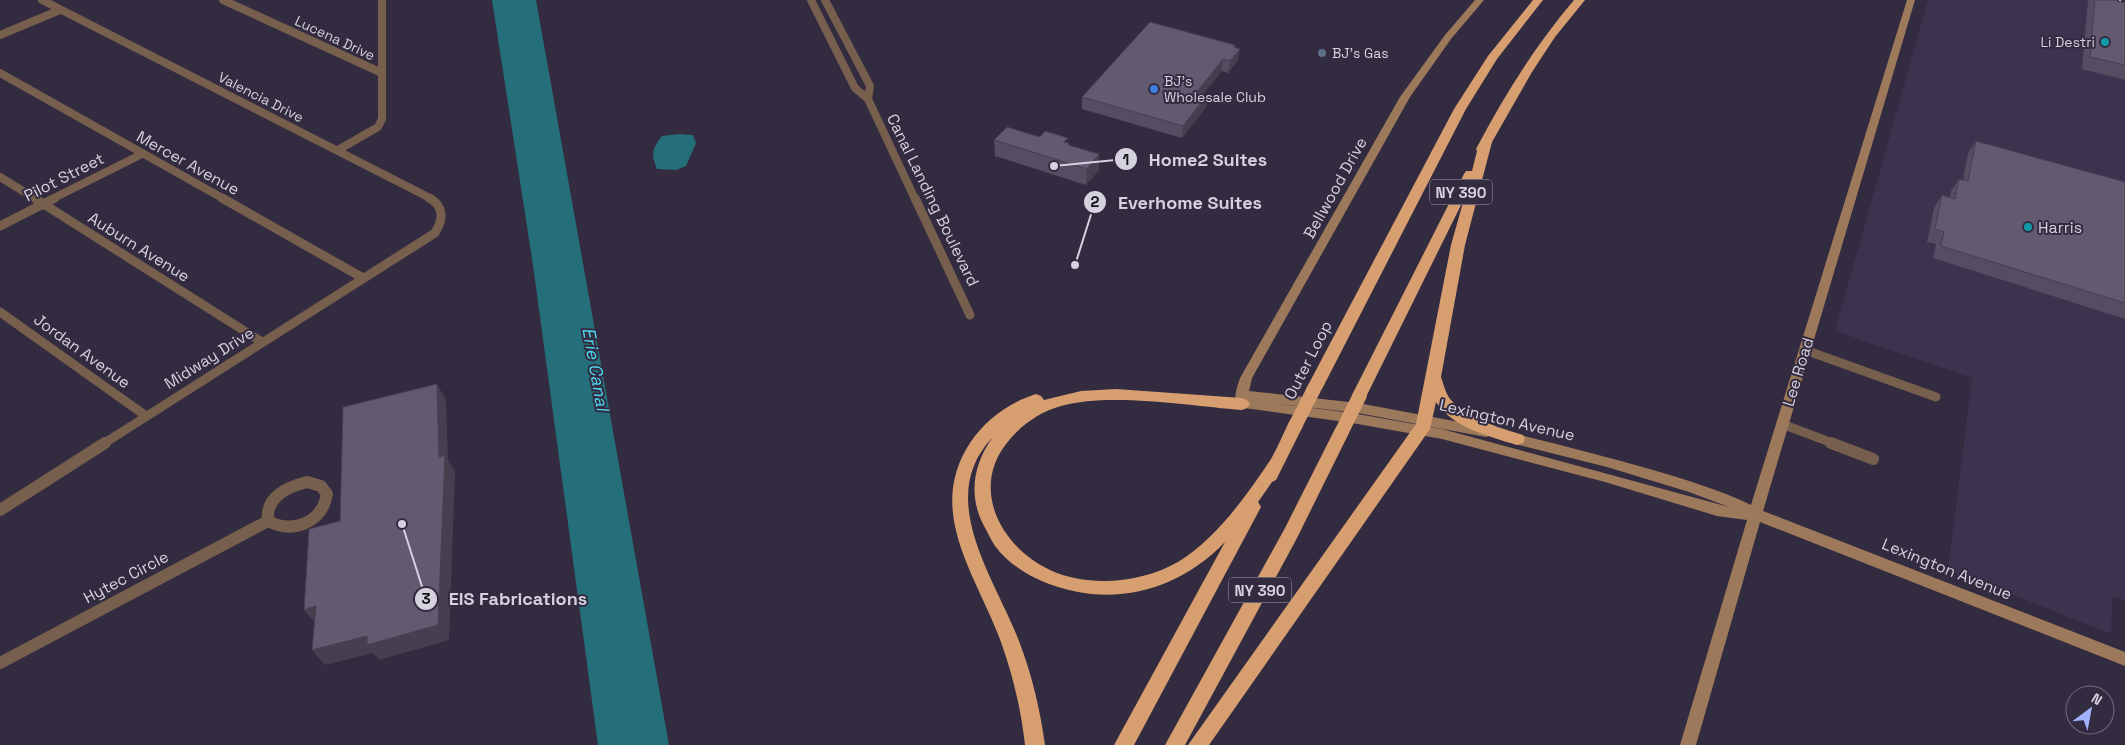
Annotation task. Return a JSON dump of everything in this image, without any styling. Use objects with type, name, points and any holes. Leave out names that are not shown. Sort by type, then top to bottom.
[{"type":"highway","name":"Outer Loop","points":[[1124,745],[1274,466],[1453,121],[1492,58],[1538,0]]},
{"type":"highway","name":"NY 390","points":[[1175,745],[1287,541],[1486,142],[1527,70],[1553,32],[1580,0]]},
{"type":"highway","points":[[1198,745],[1424,425],[1458,245],[1486,142]]},
{"type":"highway","points":[[1434,377],[1438,393],[1454,411],[1479,425],[1518,439]]},
{"type":"highway","points":[[1035,745],[1030,708],[1022,672],[967,544],[960,522],[959,490],[964,470],[973,451],[992,427],[1014,410],[1045,397],[1070,390],[1115,387],[1243,399]]},
{"type":"highway","points":[[1243,399],[1102,395],[1072,398],[1040,408],[1010,428],[998,442],[989,457],[983,476],[982,495],[985,511],[991,526],[1006,546],[1020,560],[1051,578],[1098,588],[1140,585],[1172,574],[1205,551],[1233,521],[1274,466]]},
{"type":"street","name":"Valencia Drive","points":[[42,0],[435,201],[441,206],[443,214],[435,233]]},
{"type":"street","name":"Lucena Drive","points":[[223,0],[382,73]]},
{"type":"street","points":[[338,150],[378,127],[382,119],[382,0]]},
{"type":"street","name":"Canal Landing Boulevard","points":[[811,0],[855,88],[868,99],[970,314]]},
{"type":"street","name":"Canal Landing Boulevard","points":[[825,0],[870,86],[868,99]]},
{"type":"street","name":"Bellwood Drive","points":[[1243,399],[1244,385],[1248,374],[1405,97],[1448,36],[1480,0]]},
{"type":"street","name":"Lee Road","points":[[1688,745],[1804,350],[1911,0]]},
{"type":"street","points":[[0,35],[60,10]]},
{"type":"street","name":"Mercer Avenue","points":[[0,73],[363,278]]},
{"type":"street","name":"Pilot Street","points":[[0,226],[142,154]]},
{"type":"street","name":"Auburn Avenue","points":[[0,178],[262,342]]},
{"type":"street","name":"Midway Drive","points":[[0,510],[435,233]]},
{"type":"street","name":"Jordan Avenue","points":[[0,312],[146,416]]},
{"type":"street","points":[[1804,350],[1936,397]]},
{"type":"street","name":"Lexington Avenue","points":[[1243,399],[1327,414],[1424,425],[1518,439],[1685,484],[1720,496],[1756,514],[2125,659]]},
{"type":"street","points":[[1782,424],[1873,459]]},
{"type":"street","name":"Lexington Avenue","points":[[1424,425],[1717,510],[1737,514],[1756,514]]},
{"type":"street","points":[[307,482],[323,486],[327,490],[328,496],[322,511],[305,523],[286,528],[279,527],[268,521],[266,515],[267,508],[279,494],[288,488],[307,482]]},
{"type":"street","name":"Hytec Circle","points":[[0,663],[268,521]]},
{"type":"shaded area","points":[[1928,0],[2125,0],[2125,600],[2112,596],[2111,634],[1948,569],[1972,378],[1835,331]]},
{"type":"water","name":"Erie Canal","points":[[492,0],[536,0],[669,745],[598,745],[533,265]]},
{"type":"water","points":[[693,135],[696,143],[686,166],[676,170],[657,169],[653,156],[656,144],[662,136]]},
{"type":"building","name":"Li Destri","points":[[2095,0],[2117,0],[2125,3],[2125,65],[2090,57]]},
{"type":"building","name":"BJ's Wholesale Club","points":[[1150,22],[1235,45],[1234,47],[1240,49],[1230,61],[1223,59],[1197,92],[1207,95],[1183,126],[1082,97]]},
{"type":"building","points":[[1007,127],[1040,137],[1045,131],[1068,138],[1064,142],[1069,143],[1068,145],[1099,154],[1087,169],[994,140]]},
{"type":"building","name":"Harris","points":[[1976,141],[2125,182],[2125,303],[1941,246],[1944,232],[1935,229],[1942,195],[1955,199],[1959,179],[1968,181]]},
{"type":"building","points":[[437,384],[439,457],[445,455],[438,625],[367,645],[367,636],[312,650],[316,606],[304,610],[309,529],[340,521],[343,407]]},
{"type":"place","name":"Li Destri","points":[[2105,42]]},
{"type":"place","name":"BJ's Gas","points":[[1322,53]]},
{"type":"place","name":"BJ's Wholesale Club","points":[[1154,89]]},
{"type":"place","name":"Home2 Suites","points":[[1054,166]]},
{"type":"place","name":"Harris","points":[[2028,227]]},
{"type":"place","name":"Everhome Suites","points":[[1075,265]]},
{"type":"place","name":"EIS Fabrications","points":[[402,524]]}]
